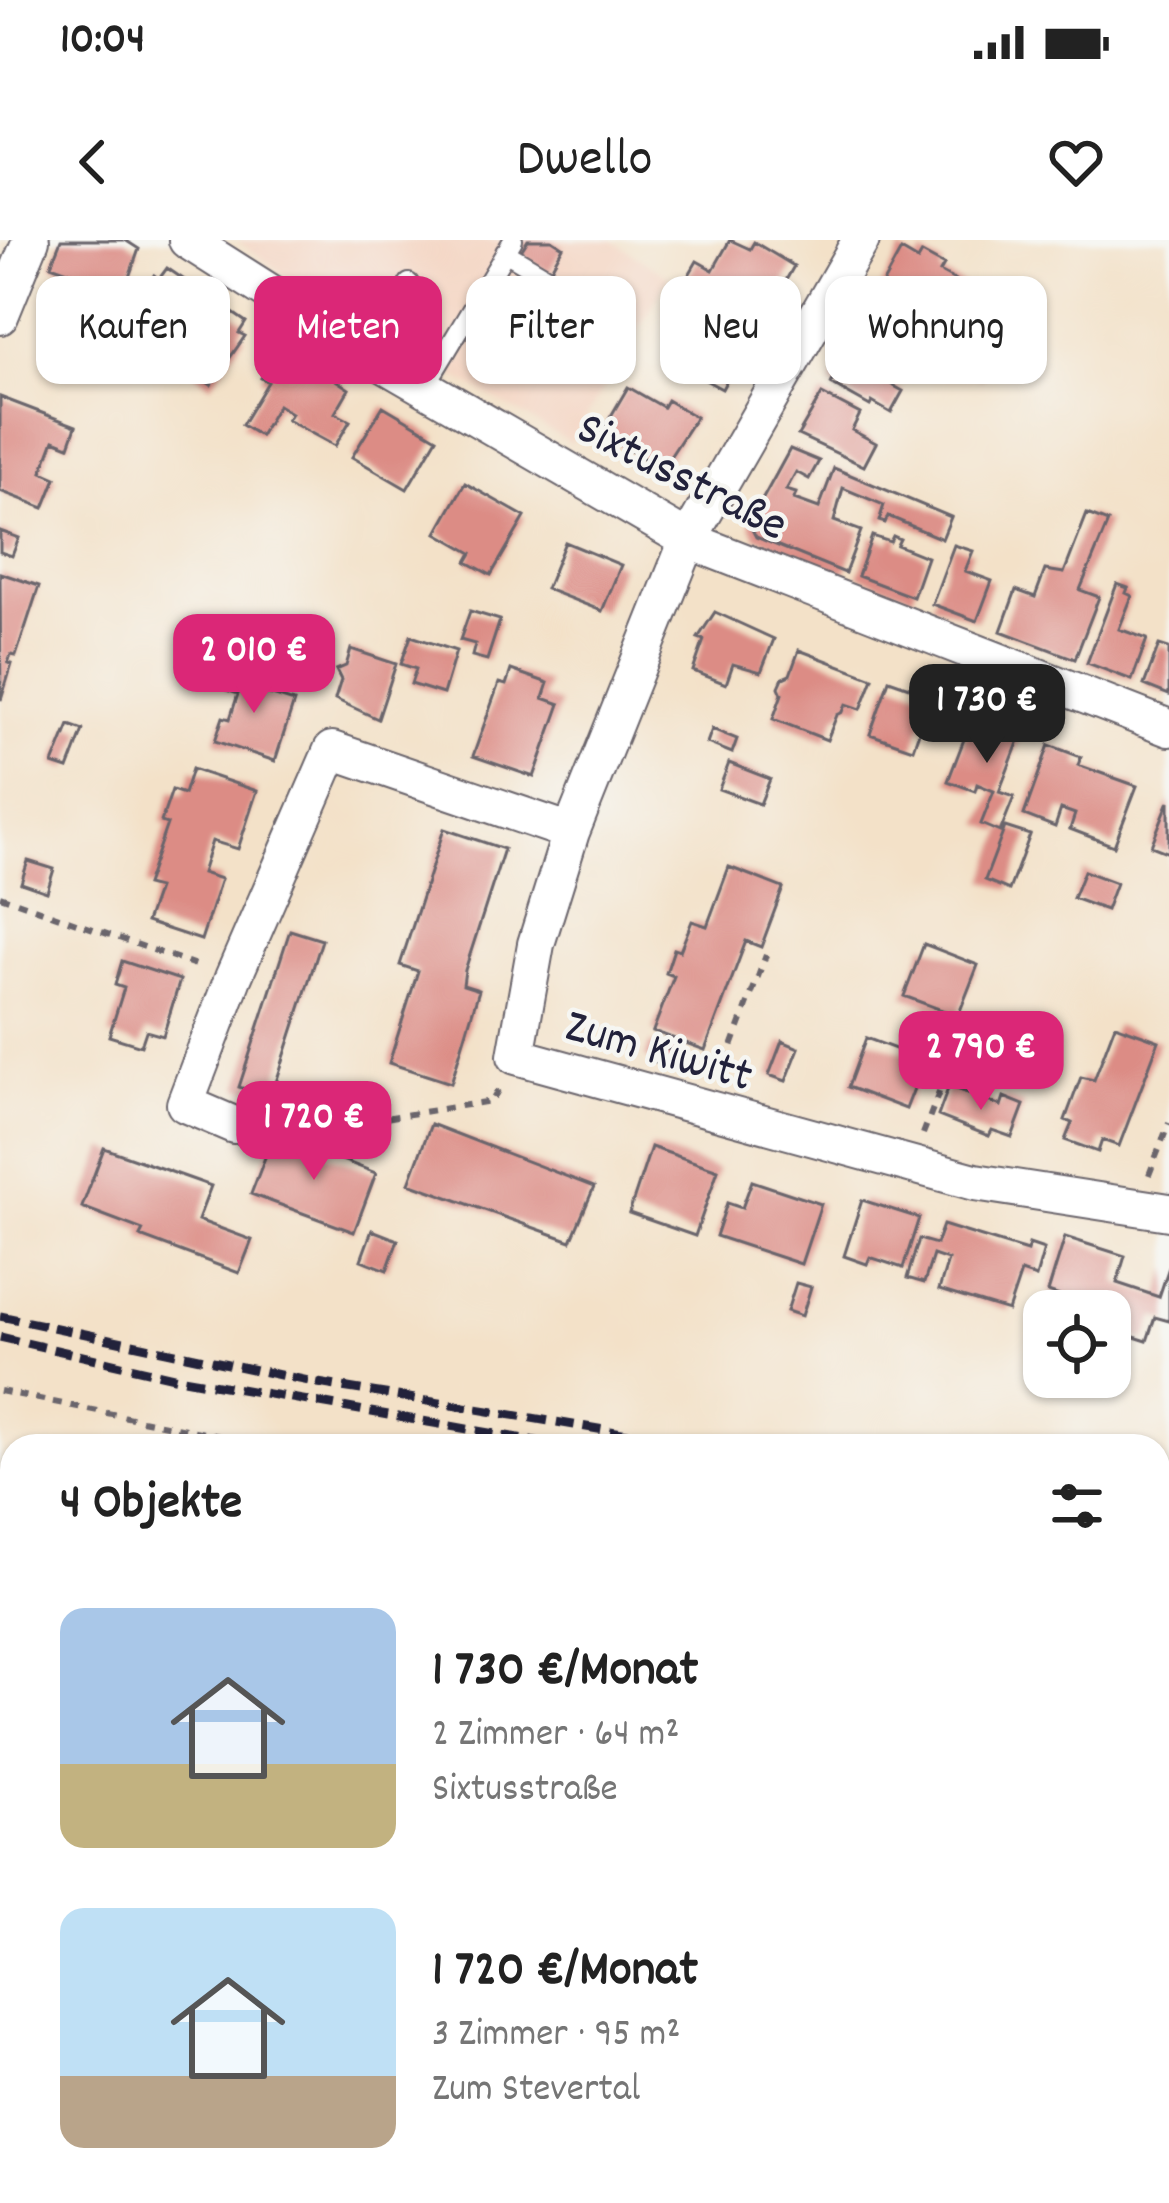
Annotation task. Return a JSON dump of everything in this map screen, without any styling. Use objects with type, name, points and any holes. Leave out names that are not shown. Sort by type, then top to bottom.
[{"type":"street","points":[[0,316],[32,240]]},
{"type":"street","name":"Sixtusstraße","points":[[187,240],[254,283]]},
{"type":"street","name":"Zum Kiwitt","points":[[861,240],[688,540],[571,832],[536,944],[516,1056],[975,1182],[1153,1209]]},
{"type":"street","name":"Sixtusstraße","points":[[418,384],[688,540],[1169,728]]},
{"type":"street","points":[[234,1124],[185,1104],[233,978],[332,750],[571,832]]},
{"type":"lane","points":[[425,388],[509,246],[549,276]]},
{"type":"path","points":[[0,896],[233,978]]},
{"type":"path","points":[[708,1110],[766,955]]},
{"type":"path","points":[[911,1165],[965,1024]]},
{"type":"path","points":[[234,1124],[271,1107],[379,1118],[492,1101],[516,1056]]},
{"type":"path","points":[[1153,1209],[1169,1123]]},
{"type":"path","points":[[0,1391],[210,1434]]},
{"type":"shaded area","points":[[236,240],[611,240],[667,276],[660,276],[660,292],[636,333],[636,276],[466,276],[466,383],[442,369],[442,276],[287,276]]},
{"type":"shaded area","points":[[468,384],[606,384],[571,443]]},
{"type":"building","points":[[61,240],[125,240],[139,249],[129,276],[81,276],[51,265]]},
{"type":"building","points":[[528,240],[552,240],[563,247],[549,272],[519,254]]},
{"type":"building","points":[[730,240],[750,249],[754,242],[794,266],[788,276],[688,276],[697,261],[713,270]]},
{"type":"building","points":[[901,250],[918,260],[922,253],[944,265],[940,272],[947,276],[887,276]]},
{"type":"building","points":[[230,311],[246,322],[239,333],[245,336],[230,358]]},
{"type":"building","points":[[267,384],[342,384],[349,389],[335,413],[350,421],[335,446],[287,420],[291,413],[278,405],[260,436],[242,425]]},
{"type":"building","points":[[831,384],[890,384],[903,391],[891,413],[872,402],[870,406]]},
{"type":"building","points":[[628,387],[663,407],[667,400],[696,417],[662,469],[601,433]]},
{"type":"building","points":[[822,394],[860,414],[852,430],[876,443],[864,466],[798,435]]},
{"type":"building","points":[[0,397],[76,426],[69,446],[54,440],[42,472],[56,478],[44,508],[0,491]]},
{"type":"building","points":[[383,406],[437,438],[407,489],[352,457]]},
{"type":"building","points":[[790,449],[819,461],[809,479],[796,472],[786,490],[796,493],[794,499],[819,508],[834,468],[951,517],[942,539],[888,516],[885,523],[879,521],[884,505],[843,488],[834,521],[861,531],[845,573],[756,537],[749,524]]},
{"type":"building","points":[[465,483],[525,517],[491,575],[467,562],[472,553],[437,533]]},
{"type":"building","points":[[1087,514],[1108,522],[1080,590],[1099,597],[1075,659],[1001,631],[1016,590],[1035,597],[1045,570],[1064,573]]},
{"type":"building","points":[[0,531],[19,538],[12,556],[0,552]]},
{"type":"building","points":[[872,536],[890,542],[893,536],[900,539],[897,545],[927,557],[913,597],[858,576]]},
{"type":"building","points":[[565,542],[621,565],[602,611],[546,589]]},
{"type":"building","points":[[954,545],[973,551],[965,571],[992,581],[977,621],[932,604]]},
{"type":"building","points":[[0,573],[39,586],[16,656],[11,655],[8,663],[12,664],[1,700]]},
{"type":"building","points":[[1117,584],[1128,588],[1126,593],[1132,596],[1119,629],[1147,639],[1132,680],[1087,663]]},
{"type":"building","points":[[470,611],[500,620],[487,660],[472,656],[475,644],[460,640]]},
{"type":"building","points":[[715,612],[774,639],[761,672],[733,664],[726,684],[693,671],[704,640],[698,638]]},
{"type":"building","points":[[411,636],[456,651],[443,694],[411,684],[416,669],[401,664]]},
{"type":"building","points":[[1159,645],[1169,648],[1169,695],[1144,685]]},
{"type":"building","points":[[351,649],[396,664],[378,719],[335,699],[341,680],[336,670],[346,666]]},
{"type":"building","points":[[799,650],[873,678],[861,709],[846,704],[827,740],[773,719],[782,694],[779,687],[790,675]]},
{"type":"building","points":[[232,665],[265,676],[260,691],[294,702],[275,761],[215,741],[223,717],[230,719],[238,694],[224,689]]},
{"type":"building","points":[[511,670],[548,683],[543,698],[560,704],[534,777],[473,756],[499,683],[506,685]]},
{"type":"building","points":[[889,680],[932,695],[913,749],[870,734]]},
{"type":"building","points":[[973,716],[1021,735],[999,792],[1014,797],[1000,832],[981,824],[994,791],[977,784],[975,791],[948,781]]},
{"type":"building","points":[[69,725],[83,730],[68,769],[53,764]]},
{"type":"building","points":[[712,729],[737,739],[732,753],[707,743]]},
{"type":"building","points":[[1049,745],[1081,757],[1078,765],[1137,786],[1114,846],[1070,829],[1075,814],[1061,809],[1055,827],[1024,815]]},
{"type":"building","points":[[729,763],[770,779],[760,804],[719,789]]},
{"type":"building","points":[[192,769],[257,791],[238,849],[212,841],[202,873],[221,879],[201,940],[146,922],[158,888],[146,885],[167,824],[161,822],[172,790],[184,794]]},
{"type":"building","points":[[1169,801],[1169,853],[1151,846]]},
{"type":"building","points":[[1005,827],[1030,835],[1009,890],[985,880]]},
{"type":"building","points":[[444,829],[504,849],[465,970],[463,985],[479,990],[451,1083],[389,1063],[418,971],[400,965]]},
{"type":"building","points":[[28,861],[54,869],[47,892],[21,883]]},
{"type":"building","points":[[729,867],[783,888],[761,947],[746,941],[705,1050],[653,1031],[674,976],[666,973],[674,949],[680,951],[692,921],[707,926]]},
{"type":"building","points":[[1084,871],[1116,883],[1106,910],[1073,898]]},
{"type":"building","points":[[290,930],[322,940],[271,1098],[239,1087]]},
{"type":"building","points":[[924,944],[978,965],[958,1016],[904,996]]},
{"type":"building","points":[[122,961],[180,980],[163,1036],[146,1031],[141,1046],[109,1036],[124,988],[115,985]]},
{"type":"building","points":[[1115,1025],[1159,1041],[1119,1146],[1102,1140],[1098,1152],[1065,1140],[1072,1123],[1065,1120],[1081,1077],[1094,1080]]},
{"type":"building","points":[[866,1038],[925,1060],[906,1109],[848,1087]]},
{"type":"building","points":[[782,1041],[799,1048],[786,1081],[769,1075]]},
{"type":"building","points":[[650,1043],[690,1057],[684,1072],[645,1058]]},
{"type":"building","points":[[949,1086],[1001,1106],[1004,1097],[1024,1105],[1012,1137],[992,1130],[989,1136],[938,1116]]},
{"type":"building","points":[[431,1124],[594,1187],[571,1241],[409,1183]]},
{"type":"building","points":[[274,1134],[376,1173],[354,1232],[251,1194]]},
{"type":"building","points":[[651,1147],[718,1170],[695,1236],[629,1213]]},
{"type":"building","points":[[104,1148],[211,1186],[198,1220],[252,1240],[239,1273],[140,1236],[143,1230],[82,1207]]},
{"type":"building","points":[[752,1181],[821,1204],[801,1264],[716,1236],[727,1203],[742,1208]]},
{"type":"building","points":[[862,1200],[919,1218],[903,1268],[870,1257],[867,1264],[844,1256]]},
{"type":"building","points":[[943,1225],[1027,1251],[1029,1244],[1044,1249],[1036,1277],[1021,1272],[1008,1311],[939,1290],[948,1260],[933,1255],[924,1283],[907,1278],[919,1239],[936,1244]]},
{"type":"building","points":[[372,1230],[398,1240],[387,1270],[361,1260]]},
{"type":"building","points":[[1065,1237],[1125,1256],[1117,1283],[1159,1297],[1169,1267],[1169,1321],[1155,1317],[1147,1341],[1131,1336],[1131,1290],[1049,1290]]},
{"type":"building","points":[[796,1283],[811,1287],[802,1316],[787,1311]]},
{"type":"railway","points":[[0,1316],[318,1383],[629,1434]]},
{"type":"railway","points":[[0,1337],[178,1378],[496,1434]]}]
